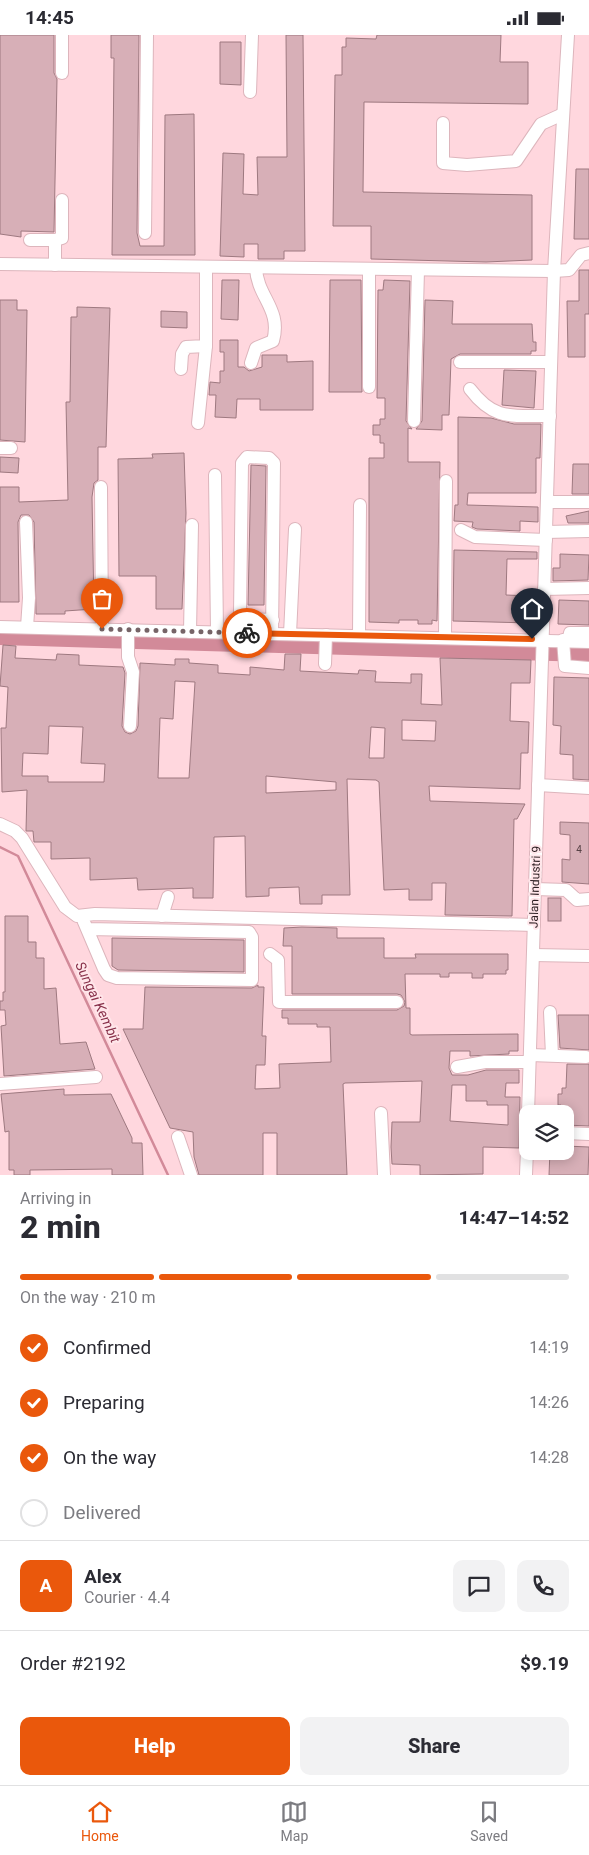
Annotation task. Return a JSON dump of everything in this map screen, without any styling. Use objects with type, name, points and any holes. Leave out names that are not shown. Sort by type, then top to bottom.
[{"type":"street","points":[[62,35],[62,73]]},
{"type":"street","points":[[145,233],[147,35]]},
{"type":"street","points":[[250,92],[252,35]]},
{"type":"street","name":"Jalan Industri 9","points":[[528,1105],[554,271],[568,35]]},
{"type":"street","points":[[443,123],[443,163],[467,165],[496,163],[516,161],[541,124],[563,114]]},
{"type":"street","points":[[30,240],[55,240],[62,238],[62,199]]},
{"type":"street","points":[[55,240],[55,265]]},
{"type":"street","points":[[0,264],[554,271],[569,269],[581,255],[589,253]]},
{"type":"street","points":[[198,423],[206,346],[206,267]]},
{"type":"street","points":[[251,363],[256,349],[273,341],[275,324],[272,308],[259,287],[256,268]]},
{"type":"street","points":[[369,387],[370,269]]},
{"type":"street","points":[[414,421],[418,269]]},
{"type":"street","points":[[181,369],[182,354],[186,347],[206,346]]},
{"type":"street","points":[[460,362],[551,362]]},
{"type":"street","points":[[470,389],[480,402],[498,414],[550,416]]},
{"type":"street","points":[[272,633],[273,620],[274,463],[269,458],[247,457],[242,463],[240,613],[245,619],[273,620]]},
{"type":"street","points":[[215,475],[217,632]]},
{"type":"street","points":[[445,637],[446,481]]},
{"type":"street","points":[[101,487],[102,629]]},
{"type":"street","points":[[547,502],[589,502]]},
{"type":"street","points":[[360,505],[360,635]]},
{"type":"street","points":[[26,522],[29,598],[27,627]]},
{"type":"street","points":[[190,632],[192,525]]},
{"type":"street","points":[[290,634],[296,529]]},
{"type":"street","points":[[461,530],[475,537],[546,536],[589,531]]},
{"type":"street","points":[[544,589],[589,588]]},
{"type":"street","points":[[0,627],[102,629],[128,636],[190,632],[272,633],[290,634],[326,641],[360,635],[445,637],[543,643],[565,647],[589,641]]},
{"type":"street","points":[[589,633],[570,633],[565,647],[566,668],[589,668]]},
{"type":"street","points":[[128,636],[128,657],[133,673],[130,726]]},
{"type":"street","points":[[326,641],[326,664]]},
{"type":"street","points":[[538,785],[589,788]]},
{"type":"street","points":[[0,824],[15,831],[22,838],[68,911],[82,916],[95,914],[534,925]]},
{"type":"street","points":[[535,889],[562,889],[577,900],[589,899]]},
{"type":"street","points":[[162,916],[168,897]]},
{"type":"street","points":[[82,916],[87,929],[104,969],[108,975],[117,978],[252,981],[252,937],[250,932],[87,929]]},
{"type":"street","points":[[270,954],[278,960],[274,996],[282,1003],[397,1002]]},
{"type":"street","points":[[533,955],[589,956]]},
{"type":"street","points":[[550,1012],[552,1055]]},
{"type":"street","points":[[457,1067],[552,1055],[586,1057]]},
{"type":"street","points":[[0,1084],[96,1077]]},
{"type":"street","points":[[381,1113],[384,1175]]},
{"type":"street","points":[[574,1133],[589,1134]]},
{"type":"street","points":[[178,1137],[190,1175]]},
{"type":"street","points":[[526,1160],[526,1175]]},
{"type":"shaded area","points":[[0,35],[589,35],[589,1175],[0,1175]]},
{"type":"building","points":[[0,35],[54,35],[54,73],[57,79],[54,232],[21,231],[21,237],[0,234]]},
{"type":"building","points":[[111,35],[139,35],[137,233],[140,246],[164,246],[165,115],[194,114],[195,255],[112,255],[114,58],[111,58]]},
{"type":"building","points":[[286,35],[303,35],[305,251],[284,251],[284,259],[258,259],[258,244],[244,244],[244,257],[220,256],[223,153],[244,154],[243,194],[258,195],[257,157],[287,157]]},
{"type":"building","points":[[377,35],[501,35],[500,62],[528,62],[528,104],[364,102],[363,192],[532,195],[532,260],[486,262],[371,259],[371,226],[333,226],[335,75],[342,75],[342,47],[346,47],[346,38],[376,39]]},
{"type":"building","points":[[220,42],[241,42],[241,85],[220,84]]},
{"type":"building","points":[[576,169],[589,169],[589,239],[574,239]]},
{"type":"building","points":[[579,270],[589,270],[589,314],[585,314],[585,357],[568,357],[567,301],[579,301]]},
{"type":"building","points":[[222,280],[239,280],[238,320],[221,319]]},
{"type":"building","points":[[330,280],[361,280],[362,392],[329,392]]},
{"type":"building","points":[[384,280],[410,281],[406,421],[412,429],[408,428],[408,462],[440,462],[437,621],[432,620],[432,624],[418,624],[418,620],[399,620],[399,623],[369,622],[369,458],[384,458],[384,443],[380,443],[380,435],[373,435],[373,425],[380,425],[380,419],[385,419],[385,398],[377,398],[378,290],[383,290]]},
{"type":"building","points":[[0,300],[17,300],[17,310],[27,310],[25,442],[0,440]]},
{"type":"building","points":[[425,300],[453,301],[452,324],[532,324],[533,342],[536,342],[536,351],[531,351],[531,354],[460,354],[451,359],[449,415],[442,415],[442,430],[416,429],[422,421]]},
{"type":"building","points":[[77,307],[110,308],[106,447],[98,447],[98,480],[94,483],[92,497],[94,609],[65,611],[65,614],[36,614],[34,522],[29,515],[21,515],[18,522],[19,602],[0,602],[0,487],[19,487],[19,502],[68,500],[66,402],[70,402],[71,317],[77,317]]},
{"type":"building","points":[[161,311],[187,312],[187,328],[161,327]]},
{"type":"building","points":[[220,340],[238,340],[238,367],[244,367],[249,371],[262,367],[262,355],[287,355],[287,362],[313,361],[313,410],[260,410],[260,399],[237,399],[236,418],[215,417],[216,395],[209,395],[210,382],[220,383],[220,371],[224,371],[224,352],[220,352]]},
{"type":"building","points":[[504,370],[536,371],[534,408],[502,405]]},
{"type":"building","points":[[458,417],[491,418],[514,424],[541,424],[540,458],[536,458],[536,493],[468,493],[467,505],[538,507],[538,522],[520,521],[520,531],[477,529],[472,527],[473,522],[454,521],[455,505],[458,505]]},
{"type":"building","points":[[184,453],[186,513],[182,609],[156,609],[156,576],[119,576],[118,459],[153,458],[152,454]]},
{"type":"building","points":[[0,457],[19,458],[18,473],[0,472]]},
{"type":"building","points":[[573,464],[589,464],[589,494],[572,494]]},
{"type":"building","points":[[251,465],[266,466],[264,605],[248,605]]},
{"type":"building","points":[[589,511],[589,523],[568,523],[566,516]]},
{"type":"building","points":[[454,550],[537,552],[537,559],[507,559],[506,595],[531,596],[530,623],[453,621]]},
{"type":"building","points":[[560,554],[589,555],[588,580],[553,581],[553,568],[560,568]]},
{"type":"building","points":[[559,600],[589,601],[589,625],[558,624]]},
{"type":"building","points":[[3,645],[16,646],[15,658],[56,660],[57,654],[79,655],[79,665],[123,667],[125,673],[122,726],[125,732],[130,734],[136,731],[138,726],[140,663],[175,665],[175,659],[189,659],[189,663],[218,665],[218,673],[250,675],[250,667],[284,670],[285,654],[301,654],[300,671],[358,674],[359,670],[376,671],[375,682],[411,683],[411,674],[422,674],[421,704],[442,705],[440,658],[531,660],[530,683],[511,683],[510,721],[529,722],[528,753],[521,753],[520,789],[429,786],[430,801],[525,804],[517,819],[514,819],[512,916],[445,915],[446,883],[432,883],[432,900],[409,900],[409,889],[384,890],[379,782],[376,780],[347,779],[350,895],[322,895],[322,904],[300,904],[299,887],[269,888],[269,896],[246,897],[245,836],[214,837],[213,898],[193,898],[193,888],[138,890],[137,878],[90,880],[90,858],[51,859],[51,842],[34,842],[33,831],[26,831],[27,790],[2,792],[1,728],[6,728],[8,687],[0,686]],"holes":[[[175,681],[195,682],[189,778],[158,778],[160,718],[173,719]],[[402,720],[436,721],[435,741],[402,740]],[[49,726],[83,727],[81,763],[105,764],[104,782],[48,782],[48,776],[22,776],[23,753],[48,754]],[[371,727],[385,728],[384,758],[369,758]],[[266,776],[336,782],[336,790],[266,793]]]},
{"type":"building","points":[[554,677],[589,678],[589,780],[573,779],[573,755],[560,754],[561,726],[553,725]]},
{"type":"building","points":[[560,822],[589,823],[589,884],[562,882],[562,859],[570,860],[570,835],[560,834]]},
{"type":"building","points":[[548,898],[561,898],[561,921],[548,921]]},
{"type":"building","points":[[5,916],[28,916],[28,942],[36,942],[36,958],[44,958],[44,989],[56,988],[60,1044],[86,1042],[95,1069],[4,1076],[1,1026],[6,1025],[5,1010],[0,1010],[0,1001],[3,1001],[3,992],[5,992]]},
{"type":"building","points":[[284,928],[337,928],[337,938],[384,938],[384,958],[416,958],[415,954],[508,954],[508,970],[506,970],[506,974],[483,974],[483,978],[472,978],[472,973],[449,973],[449,977],[440,977],[440,974],[405,974],[406,1008],[410,1008],[410,1034],[412,1035],[518,1034],[518,1051],[509,1051],[509,1054],[470,1056],[470,1051],[450,1051],[449,1068],[452,1075],[468,1075],[486,1070],[519,1070],[519,1083],[506,1083],[505,1097],[520,1097],[519,1148],[483,1147],[483,1174],[420,1175],[420,1165],[392,1164],[391,1147],[392,1122],[420,1122],[422,1081],[345,1083],[343,1084],[347,1175],[277,1175],[277,1133],[263,1133],[263,1175],[199,1175],[194,1157],[193,1132],[170,1128],[123,1029],[143,1029],[145,987],[252,988],[258,985],[258,987],[264,987],[262,1036],[266,1036],[265,1065],[256,1065],[255,1089],[280,1088],[279,1064],[331,1062],[330,1027],[317,1027],[317,1024],[288,1024],[288,1018],[282,1018],[282,1010],[397,1010],[404,1006],[405,1002],[401,995],[397,994],[292,994],[292,946],[283,946]],"holes":[[[452,1085],[466,1085],[466,1101],[487,1101],[487,1105],[508,1105],[508,1125],[450,1121]]]},
{"type":"building","points":[[112,938],[244,940],[244,972],[118,970],[112,966]]},
{"type":"building","points":[[558,1015],[589,1015],[589,1050],[560,1048]]},
{"type":"building","points":[[567,1064],[589,1064],[589,1126],[574,1125],[574,1105],[558,1105],[558,1094],[562,1094],[562,1088],[566,1088]]},
{"type":"building","points":[[64,1089],[64,1095],[111,1094],[132,1138],[132,1143],[142,1143],[143,1175],[112,1175],[112,1169],[30,1170],[30,1175],[14,1175],[14,1170],[9,1170],[9,1131],[5,1132],[1,1094]]},
{"type":"building","points":[[574,1146],[589,1147],[588,1175],[549,1175],[550,1160],[574,1160]]},
{"type":"waterway","points":[[0,637],[589,654]]},
{"type":"waterway","name":"Sungai Kembit","points":[[0,847],[18,856],[168,1175]]},
{"type":"way so far","points":[[102,629],[247,633]]},
{"type":"route","points":[[247,633],[532,639]]}]
